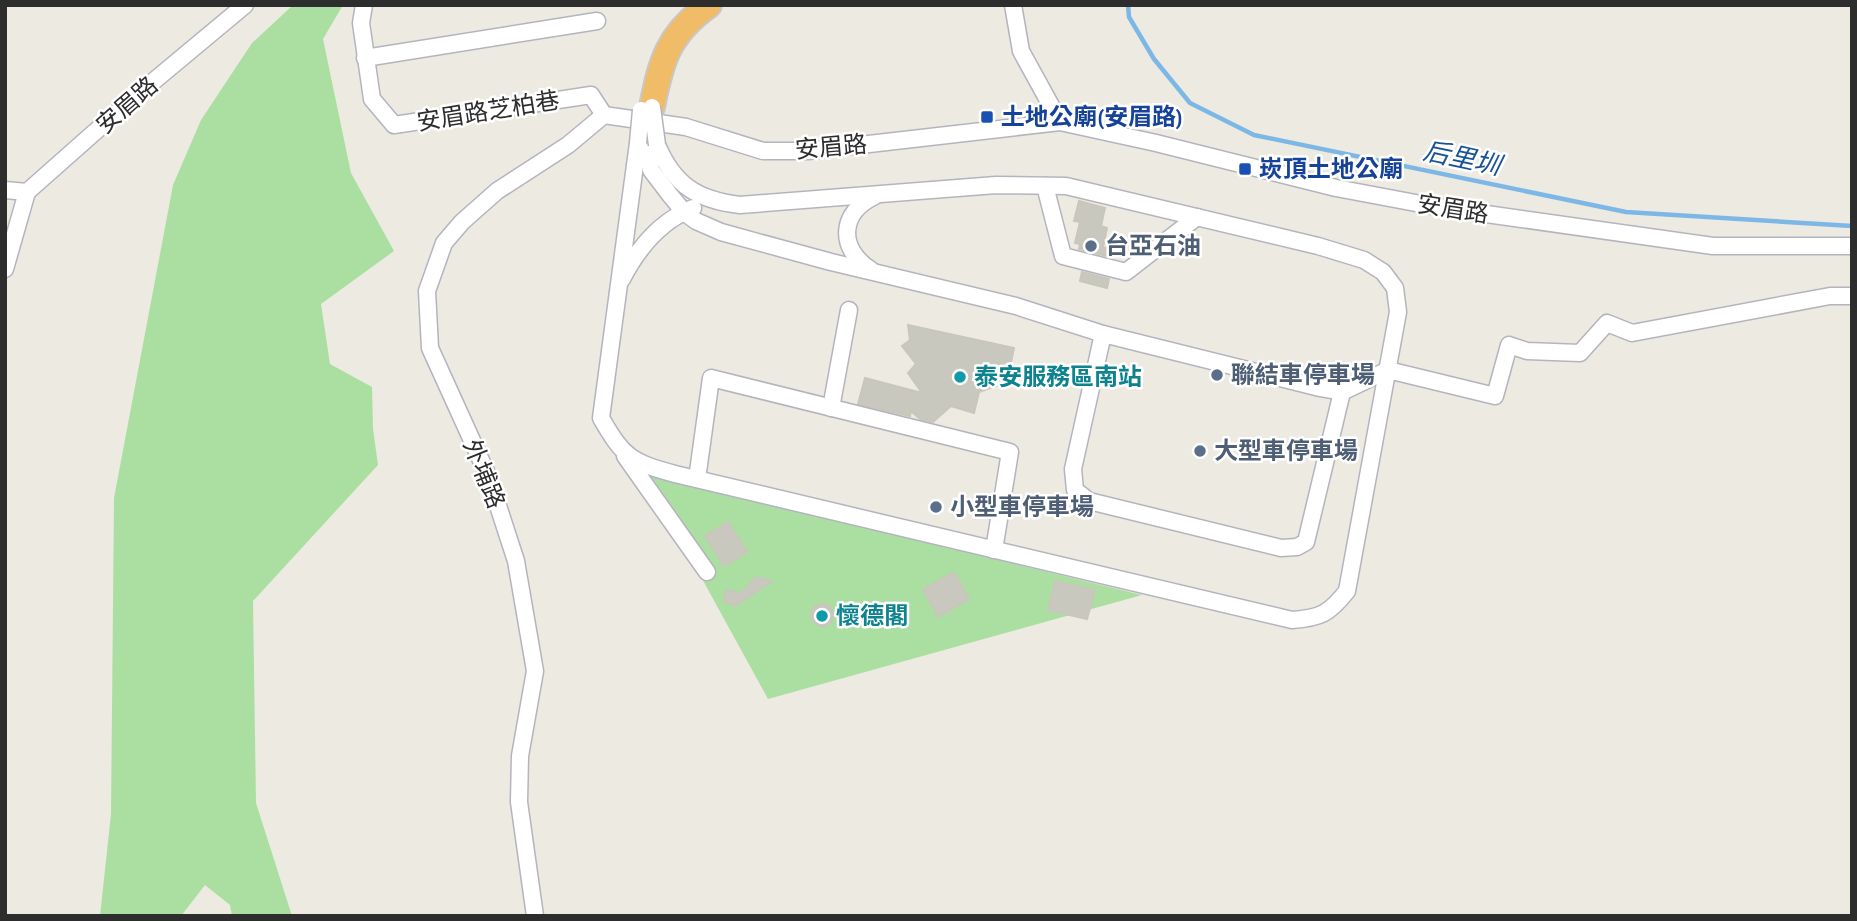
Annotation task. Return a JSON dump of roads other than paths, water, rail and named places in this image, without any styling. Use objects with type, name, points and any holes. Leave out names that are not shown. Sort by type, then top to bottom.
[{"type":"highway","points":[[647,109],[651,63],[669,30],[691,5]]},
{"type":"highway","points":[[647,109],[661,64],[676,36],[709,5]]},
{"type":"street","name":"安眉路","points":[[27,192],[131,100],[245,5]]},
{"type":"street","name":"安眉路芝柏巷","points":[[364,5],[361,23],[372,99],[394,125],[591,95],[604,115]]},
{"type":"street","points":[[1013,5],[1021,51],[1060,122]]},
{"type":"street","points":[[366,58],[597,21]]},
{"type":"street","points":[[647,109],[651,170],[684,212],[696,221],[721,232],[1016,306],[1103,334],[1342,392],[1388,370],[1495,396],[1509,345],[1527,351],[1580,353],[1607,323],[1632,333],[1830,296],[1852,296]]},
{"type":"street","name":"安眉路","points":[[604,115],[686,127],[763,151],[808,150],[1060,122],[1336,188],[1437,207],[1713,246],[1852,246]]},
{"type":"street","name":"外埔路","points":[[535,916],[519,802],[520,756],[535,671],[516,561],[489,478],[430,348],[426,291],[444,243],[461,222],[497,191],[568,145],[604,115]]},
{"type":"street","points":[[647,141],[689,190],[720,203]]},
{"type":"street","points":[[647,141],[618,287],[601,418],[707,572]]},
{"type":"street","points":[[618,287],[631,261],[654,233],[668,220],[700,206],[996,186],[1066,186],[1318,246],[1364,260],[1383,272],[1395,288],[1398,312],[1347,591],[1333,609],[1314,619],[1292,620],[1269,616],[697,479],[646,466],[620,449]]},
{"type":"street","points":[[1045,186],[1063,256],[1126,272],[1197,217]]},
{"type":"street","points":[[5,190],[27,192],[5,270]]},
{"type":"street","points":[[875,272],[857,259],[849,248],[846,233],[852,216],[862,202],[877,195]]},
{"type":"street","points":[[831,408],[849,310]]},
{"type":"street","points":[[1103,334],[1073,469],[1075,490],[1088,501],[1281,548],[1297,547],[1306,542],[1342,392]]},
{"type":"street","points":[[697,479],[711,378],[1010,452],[993,550]]},
{"type":"waterway","name":"后里圳","points":[[1128,5],[1129,17],[1154,59],[1190,103],[1254,135],[1626,212],[1852,226]]},
{"type":"place","name":"土地公廟(安眉路)","points":[[987,117]]},
{"type":"place","name":"崁頂土地公廟","points":[[1245,169]]},
{"type":"place","name":"台亞石油","points":[[1091,246]]},
{"type":"place","name":"聯結車停車場","points":[[1217,375]]},
{"type":"place","name":"泰安服務區南站","points":[[960,377]]},
{"type":"place","name":"大型車停車場","points":[[1200,451]]},
{"type":"place","name":"小型車停車場","points":[[936,507]]},
{"type":"place","name":"懷德閣","points":[[822,616]]}]
